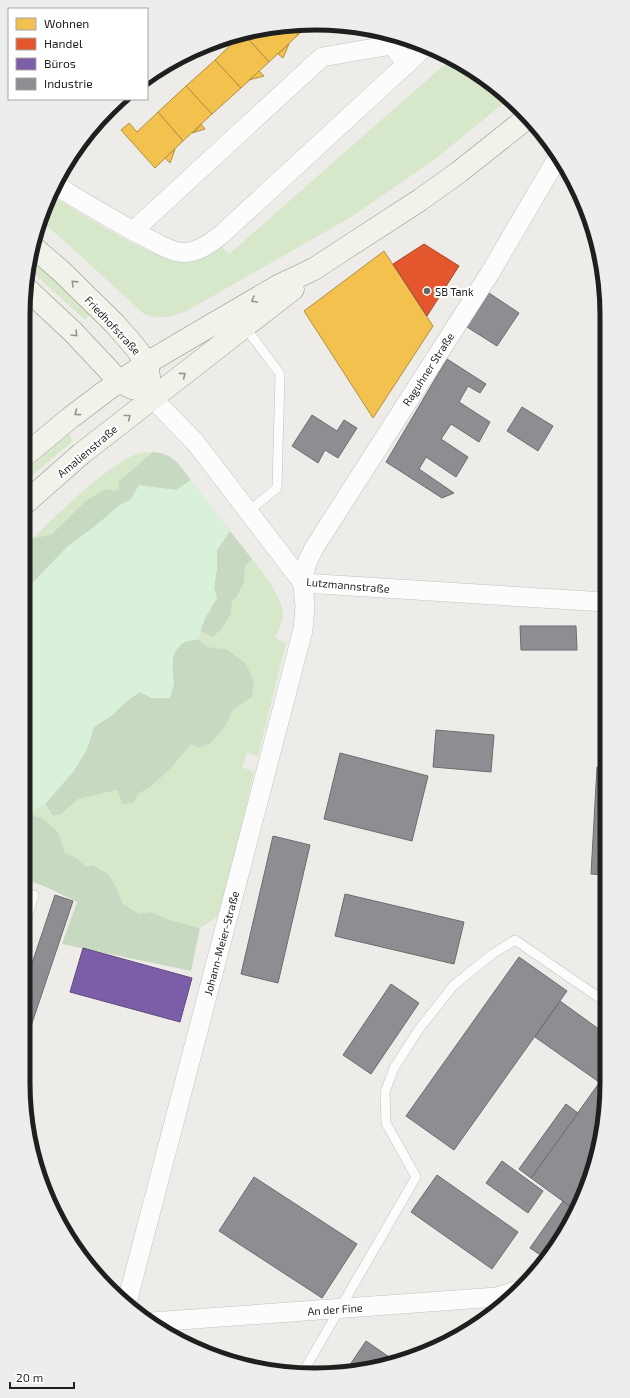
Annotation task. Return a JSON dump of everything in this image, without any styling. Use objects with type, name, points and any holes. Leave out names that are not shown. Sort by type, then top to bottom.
[{"type":"main road","points":[[30,451],[70,418],[147,363],[278,286],[314,269],[420,200],[459,172],[524,121]]},
{"type":"main road","name":"Friedhofstraße","points":[[37,250],[61,270],[115,324],[147,363],[152,398]]},
{"type":"main road","points":[[31,293],[73,332],[120,382],[152,398],[286,296],[314,269]]},
{"type":"main road","name":"Amalienstraße","points":[[30,500],[81,454],[152,398]]},
{"type":"street","points":[[134,231],[322,57],[392,45],[408,64]]},
{"type":"street","points":[[60,188],[158,244],[179,252],[192,251],[209,245],[422,51]]},
{"type":"street","name":"Raguhner Straße","points":[[303,583],[306,565],[314,548],[557,165]]},
{"type":"street","name":"Lutzmannstraße","points":[[152,398],[195,442],[303,583],[600,602]]},
{"type":"street","name":"Johann-Meier-Straße","points":[[128,1298],[301,636],[305,607],[303,583]]},
{"type":"street","name":"An der Fine","points":[[159,1321],[497,1297],[506,1294]]},
{"type":"lane","points":[[245,327],[280,374],[277,488],[249,511]]},
{"type":"lane","points":[[30,908],[34,895]]},
{"type":"lane","points":[[306,1368],[416,1177],[386,1123],[385,1092],[394,1068],[419,1029],[453,986],[491,955],[515,940],[600,998]]},
{"type":"green space","points":[[447,62],[473,78],[505,102],[431,162],[351,217],[185,312],[174,315],[156,317],[144,314],[45,224],[56,197],[137,246],[172,260],[188,260],[221,245],[229,254]]},
{"type":"green space","points":[[34,262],[90,315],[85,320],[33,272]]},
{"type":"green space","points":[[69,434],[73,441],[30,477],[30,467]]},
{"type":"green space","points":[[153,452],[119,482],[119,489],[67,521],[51,535],[33,538],[70,503],[116,465],[141,453]]},
{"type":"green space","points":[[153,452],[166,455],[171,458],[179,465],[191,480],[176,490],[139,486],[130,500],[120,505],[95,527],[68,546],[30,586],[30,541],[33,538],[51,535],[87,500],[106,489],[114,491],[119,489],[118,482]]},
{"type":"green space","points":[[191,480],[230,531],[217,550],[217,567],[214,589],[217,598],[205,618],[198,639],[184,642],[173,653],[172,671],[174,684],[170,698],[152,698],[140,692],[128,700],[111,716],[94,727],[86,751],[74,771],[45,804],[30,810],[30,586],[68,546],[120,505],[130,500],[139,485],[176,490]]},
{"type":"green space","points":[[230,531],[252,559],[245,566],[244,583],[237,597],[232,601],[231,614],[221,630],[212,637],[200,631],[205,618],[217,598],[214,589],[217,567],[217,550]]},
{"type":"green space","points":[[252,559],[276,592],[282,607],[283,617],[275,638],[286,643],[258,756],[247,753],[242,767],[254,772],[220,915],[200,928],[170,920],[151,912],[139,914],[123,904],[109,875],[86,867],[75,857],[65,853],[58,832],[30,817],[30,811],[45,804],[51,815],[60,815],[78,799],[117,790],[138,794],[146,789],[173,765],[191,744],[199,748],[211,743],[226,725],[233,710],[252,697],[226,649],[207,647],[198,639],[200,631],[212,637],[221,630],[231,614],[232,601],[238,597],[244,583],[245,566]]},
{"type":"green space","points":[[198,639],[207,647],[226,649],[246,664],[254,682],[252,697],[233,710],[226,725],[211,743],[199,748],[191,744],[171,768],[150,787],[138,794],[133,803],[123,804],[117,790],[78,799],[60,815],[52,815],[45,804],[86,751],[94,727],[111,716],[128,700],[140,692],[152,698],[174,684],[172,667],[176,649],[185,642]]},
{"type":"green space","points":[[30,815],[42,818],[58,832],[65,853],[75,857],[86,867],[93,865],[109,875],[123,904],[139,914],[151,912],[170,920],[200,928],[191,971],[62,944],[77,902],[30,881]]},
{"type":"building: Wohnen","points":[[294,31],[303,31],[298,35]]},
{"type":"building: Wohnen","points":[[294,31],[298,35],[269,62],[248,38],[278,32]]},
{"type":"building: Wohnen","points":[[248,38],[269,62],[241,88],[215,60],[234,42]]},
{"type":"building: Wohnen","points":[[289,44],[283,58],[278,54]]},
{"type":"building: Wohnen","points":[[215,60],[241,88],[212,114],[186,86]]},
{"type":"building: Wohnen","points":[[259,71],[264,76],[249,80],[255,75]]},
{"type":"building: Wohnen","points":[[186,86],[212,114],[183,141],[158,112]]},
{"type":"building: Wohnen","points":[[158,112],[183,141],[155,168],[121,130],[129,123],[137,132]]},
{"type":"building: Wohnen","points":[[201,124],[205,129],[192,133],[197,129]]},
{"type":"building: Wohnen","points":[[175,149],[172,158],[170,163],[165,158]]},
{"type":"building: Wohnen","points":[[384,251],[433,326],[373,418],[304,311]]},
{"type":"building: Handel","name":"SB Tank","points":[[424,244],[459,266],[427,316],[393,264]]},
{"type":"building: Büros","points":[[83,948],[192,978],[180,1022],[70,992]]},
{"type":"building: Industrie","points":[[489,293],[519,313],[497,346],[467,327]]},
{"type":"building: Industrie","points":[[447,359],[486,384],[480,393],[468,386],[459,402],[490,422],[479,442],[451,424],[441,439],[468,457],[456,477],[426,457],[419,469],[454,493],[442,498],[386,462]]},
{"type":"building: Industrie","points":[[522,407],[553,426],[538,451],[507,431]]},
{"type":"building: Industrie","points":[[312,415],[337,431],[344,420],[357,428],[338,458],[325,450],[318,463],[292,446]]},
{"type":"building: Industrie","points":[[520,626],[576,626],[577,650],[521,650]]},
{"type":"building: Industrie","points":[[436,730],[494,735],[491,772],[433,767]]},
{"type":"building: Industrie","points":[[340,753],[428,776],[412,841],[324,819]]},
{"type":"building: Industrie","points":[[597,767],[600,767],[600,875],[591,874]]},
{"type":"building: Industrie","points":[[273,836],[310,845],[278,983],[241,974]]},
{"type":"building: Industrie","points":[[345,894],[464,922],[454,964],[335,936]]},
{"type":"building: Industrie","points":[[55,895],[73,901],[30,1029],[30,969]]},
{"type":"building: Industrie","points":[[519,957],[567,991],[454,1150],[406,1116]]},
{"type":"building: Industrie","points":[[391,984],[419,1003],[371,1074],[343,1055]]},
{"type":"building: Industrie","points":[[560,1001],[600,1030],[600,1081],[599,1082],[535,1037]]},
{"type":"building: Industrie","points":[[600,1082],[598,1120],[595,1139],[585,1175],[572,1208],[531,1178]]},
{"type":"building: Industrie","points":[[566,1104],[578,1113],[531,1178],[519,1169]]},
{"type":"building: Industrie","points":[[502,1161],[543,1191],[528,1213],[486,1183]]},
{"type":"building: Industrie","points":[[437,1175],[518,1232],[492,1269],[411,1212]]},
{"type":"building: Industrie","points":[[254,1177],[357,1244],[322,1298],[219,1231]]},
{"type":"building: Industrie","points":[[563,1201],[572,1207],[562,1226],[541,1256],[530,1248]]},
{"type":"building: Industrie","points":[[366,1341],[390,1358],[371,1363],[349,1366]]},
{"type":"place","name":"SB Tank","points":[[427,291]]}]
